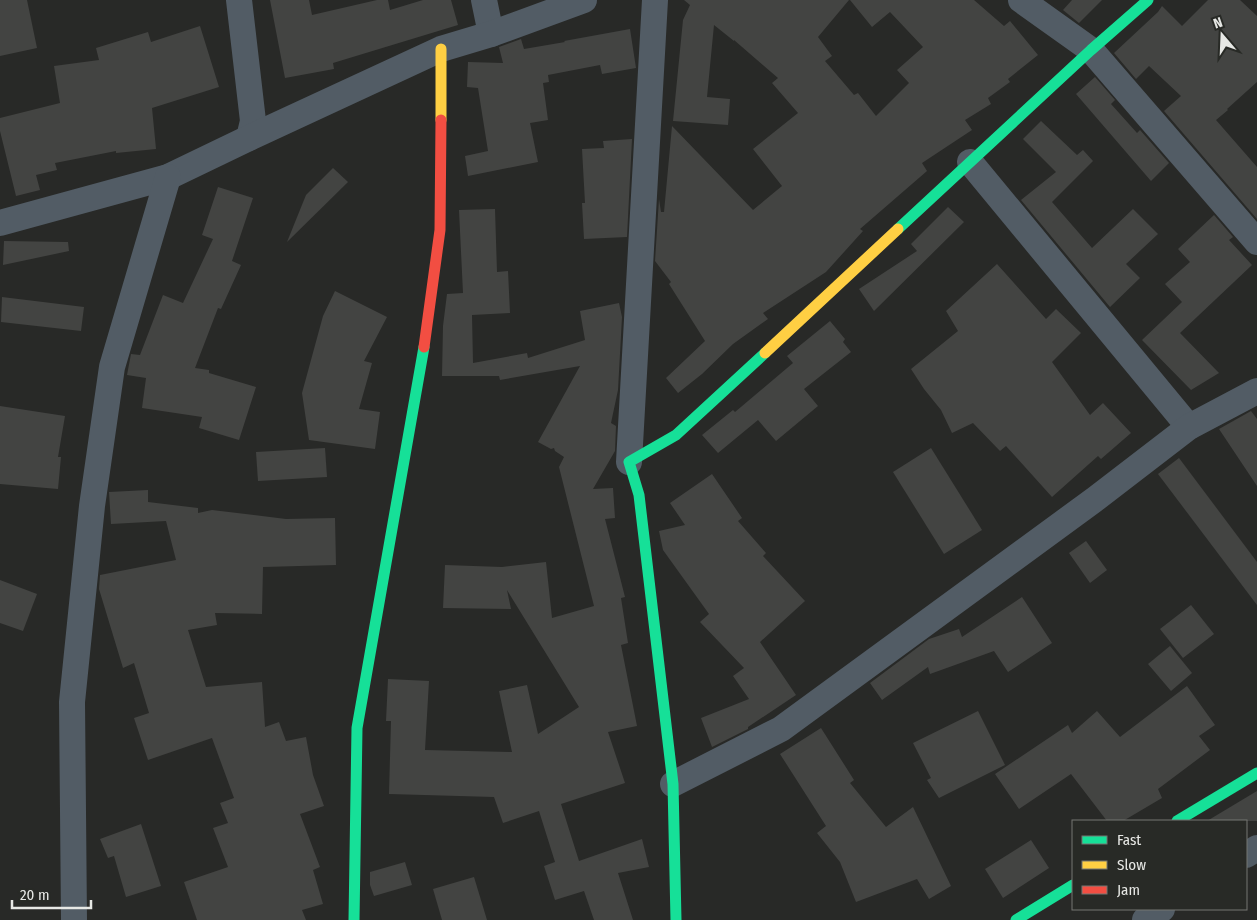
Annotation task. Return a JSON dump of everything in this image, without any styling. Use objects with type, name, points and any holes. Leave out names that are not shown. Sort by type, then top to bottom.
[{"type":"street","points":[[239,0],[253,121],[249,138]]},
{"type":"street","points":[[484,0],[491,34]]},
{"type":"street","points":[[0,223],[168,177],[441,49],[491,34],[584,0]]},
{"type":"street","points":[[655,0],[629,462],[638,495],[673,784],[676,920]]},
{"type":"street","points":[[1021,0],[1091,50],[1257,242]]},
{"type":"street","points":[[629,462],[676,435],[1091,50],[1148,0]]},
{"type":"street","points":[[354,920],[357,728],[422,360],[440,230],[441,49]]},
{"type":"street","points":[[970,162],[1189,427]]},
{"type":"street","points":[[74,920],[72,702],[92,506],[112,367],[168,177]]},
{"type":"street","points":[[673,784],[781,729],[1094,500],[1189,427],[1257,391]]},
{"type":"street","points":[[1180,820],[1257,773]]},
{"type":"street","points":[[1016,920],[1072,886]]},
{"type":"street","points":[[1145,920],[1160,910]]},
{"type":"building","points":[[0,0],[27,0],[37,48],[0,56]]},
{"type":"building","points":[[270,0],[309,0],[312,15],[377,0],[388,0],[390,10],[423,0],[451,0],[458,25],[333,63],[334,69],[285,78]]},
{"type":"building","points":[[684,0],[849,0],[818,37],[832,56],[825,61],[854,95],[858,93],[876,116],[909,83],[897,70],[923,47],[890,12],[872,27],[850,0],[974,0],[1004,26],[1010,21],[1038,55],[1008,79],[1010,82],[988,98],[991,104],[965,120],[972,130],[922,163],[927,171],[860,229],[863,231],[826,272],[763,313],[768,319],[733,344],[702,374],[678,393],[666,378],[705,341],[669,284],[671,282],[655,261],[659,199],[661,212],[664,212],[672,126],[753,210],[782,186],[753,149],[798,113],[772,83],[778,78],[714,25],[707,97],[730,99],[728,125],[673,121],[683,20],[690,5]]},
{"type":"building","points":[[1072,0],[1102,0],[1079,23],[1063,10]]},
{"type":"building","points":[[1208,0],[1240,0],[1257,16],[1257,82],[1216,120],[1257,167],[1257,219],[1164,111],[1181,96],[1149,66],[1136,79],[1114,53],[1162,6],[1182,26]]},
{"type":"building","points":[[200,26],[219,87],[152,108],[156,149],[116,153],[116,151],[55,163],[57,170],[36,175],[40,190],[16,196],[0,131],[0,118],[60,103],[54,66],[99,60],[96,48],[148,32],[151,42]]},
{"type":"building","points":[[630,29],[636,68],[602,74],[600,65],[548,75],[549,82],[543,83],[548,120],[530,123],[538,162],[468,176],[465,156],[488,151],[478,88],[467,87],[468,62],[503,63],[499,47],[521,39],[524,49]]},
{"type":"building","points":[[1095,77],[1115,100],[1111,104],[1137,133],[1140,130],[1169,163],[1151,181],[1076,94]]},
{"type":"building","points":[[1041,121],[1077,155],[1083,150],[1093,161],[1052,202],[1092,248],[1133,209],[1158,234],[1126,264],[1140,278],[1110,307],[1021,200],[1056,172],[1023,139]]},
{"type":"building","points":[[632,139],[627,237],[584,239],[582,203],[585,203],[582,149],[604,148],[603,141]]},
{"type":"building","points":[[333,168],[348,182],[287,242],[306,195]]},
{"type":"building","points":[[218,187],[253,198],[232,261],[241,265],[221,309],[218,308],[195,368],[209,370],[209,373],[256,387],[239,440],[199,428],[202,417],[142,408],[146,378],[127,375],[131,354],[140,355],[163,295],[183,303],[213,239],[202,235]]},
{"type":"building","points":[[948,207],[964,222],[874,311],[859,289],[917,251],[911,244]]},
{"type":"building","points":[[495,209],[497,272],[508,271],[510,313],[472,315],[473,363],[527,353],[528,358],[585,340],[580,311],[619,303],[622,317],[618,390],[611,423],[616,426],[615,451],[593,489],[613,488],[615,518],[605,519],[625,597],[621,598],[628,643],[621,645],[637,726],[608,732],[625,783],[561,804],[579,861],[642,839],[649,867],[618,873],[633,920],[594,920],[584,891],[555,900],[544,866],[555,862],[539,811],[503,823],[494,797],[389,794],[391,721],[386,721],[388,679],[429,681],[425,750],[512,752],[499,691],[527,685],[538,734],[579,707],[507,590],[511,609],[443,608],[445,565],[502,567],[546,562],[552,618],[594,606],[559,467],[564,457],[555,451],[554,448],[551,449],[538,442],[580,366],[500,380],[499,376],[442,376],[443,326],[447,294],[463,293],[459,210]]},
{"type":"building","points":[[1214,215],[1233,237],[1229,240],[1252,265],[1180,333],[1219,373],[1191,390],[1142,340],[1182,302],[1165,284],[1190,262],[1178,249]]},
{"type":"building","points":[[4,241],[68,242],[69,251],[3,265]]},
{"type":"building","points":[[997,264],[1046,319],[1056,309],[1081,333],[1052,362],[1090,415],[1103,403],[1131,433],[1101,459],[1098,456],[1052,497],[1006,446],[1000,451],[973,423],[952,433],[941,410],[911,369],[958,331],[946,311]]},
{"type":"building","points":[[335,291],[387,317],[364,361],[372,363],[359,409],[380,412],[375,449],[309,440],[302,393],[323,316]]},
{"type":"building","points":[[2,297],[84,307],[81,331],[1,322]]},
{"type":"building","points":[[830,321],[845,339],[843,342],[851,352],[804,389],[818,406],[776,441],[758,420],[718,453],[702,435],[733,410],[735,412],[793,363],[787,356]]},
{"type":"building","points":[[0,406],[65,416],[58,457],[61,457],[58,489],[0,484]]},
{"type":"building","points":[[1251,411],[1257,419],[1257,486],[1219,429]]},
{"type":"building","points":[[325,448],[327,477],[258,481],[256,452]]},
{"type":"building","points":[[931,448],[982,530],[944,554],[893,472]]},
{"type":"building","points":[[1179,458],[1257,562],[1257,605],[1158,474]]},
{"type":"building","points":[[712,474],[742,518],[738,521],[766,553],[763,556],[805,601],[760,642],[796,695],[748,727],[748,729],[712,747],[701,718],[749,699],[733,676],[744,668],[700,622],[709,614],[663,550],[659,531],[685,525],[670,503]]},
{"type":"building","points":[[148,490],[148,502],[198,508],[198,513],[212,510],[286,519],[335,518],[336,565],[263,567],[262,614],[215,613],[217,625],[188,630],[206,687],[262,682],[265,727],[279,722],[286,741],[306,737],[313,775],[324,806],[300,814],[320,867],[313,870],[323,904],[302,910],[306,920],[197,920],[184,882],[228,867],[213,828],[228,823],[220,803],[234,798],[212,738],[148,760],[134,718],[149,713],[134,663],[123,668],[99,589],[100,575],[176,560],[166,521],[111,524],[109,492]]},
{"type":"building","points":[[1086,541],[1107,570],[1090,583],[1069,553]]},
{"type":"building","points":[[0,580],[37,594],[23,631],[0,623]]},
{"type":"building","points":[[1022,597],[1052,643],[1008,672],[994,651],[930,674],[928,667],[882,700],[870,683],[929,639],[959,629],[962,637]]},
{"type":"building","points":[[1191,605],[1214,634],[1183,658],[1160,629]]},
{"type":"building","points":[[1170,646],[1192,673],[1171,691],[1148,664]]},
{"type":"building","points":[[1187,686],[1215,725],[1199,736],[1210,750],[1158,789],[1162,798],[1125,820],[1106,820],[1071,774],[1019,809],[995,774],[1068,725],[1072,733],[1097,711],[1120,737]]},
{"type":"building","points":[[978,711],[1005,765],[939,798],[927,780],[931,778],[913,743]]},
{"type":"building","points":[[821,728],[854,780],[850,783],[886,827],[913,807],[951,886],[929,899],[917,879],[856,902],[840,862],[817,833],[826,826],[780,754]]},
{"type":"building","points":[[1257,791],[1257,821],[1209,820]]},
{"type":"building","points":[[141,824],[161,886],[126,897],[114,856],[108,858],[100,839]]},
{"type":"building","points":[[1031,840],[1049,868],[1003,898],[985,869]]},
{"type":"building","points":[[405,862],[412,885],[374,896],[370,885],[370,872]]},
{"type":"building","points":[[474,877],[487,920],[442,920],[433,889]]},
{"type":"traffic: fast","points":[[898,229],[1091,50],[1148,0]]},
{"type":"traffic: fast","points":[[354,920],[357,728],[424,347]]},
{"type":"traffic: fast","points":[[676,920],[673,784],[639,495],[629,462],[676,435],[765,353]]},
{"type":"traffic: fast","points":[[1179,820],[1257,773]]},
{"type":"traffic: fast","points":[[1016,920],[1072,886]]},
{"type":"traffic: slow","points":[[441,49],[441,120]]},
{"type":"traffic: slow","points":[[765,353],[898,229]]},
{"type":"traffic: jam","points":[[424,347],[440,230],[441,120]]}]
